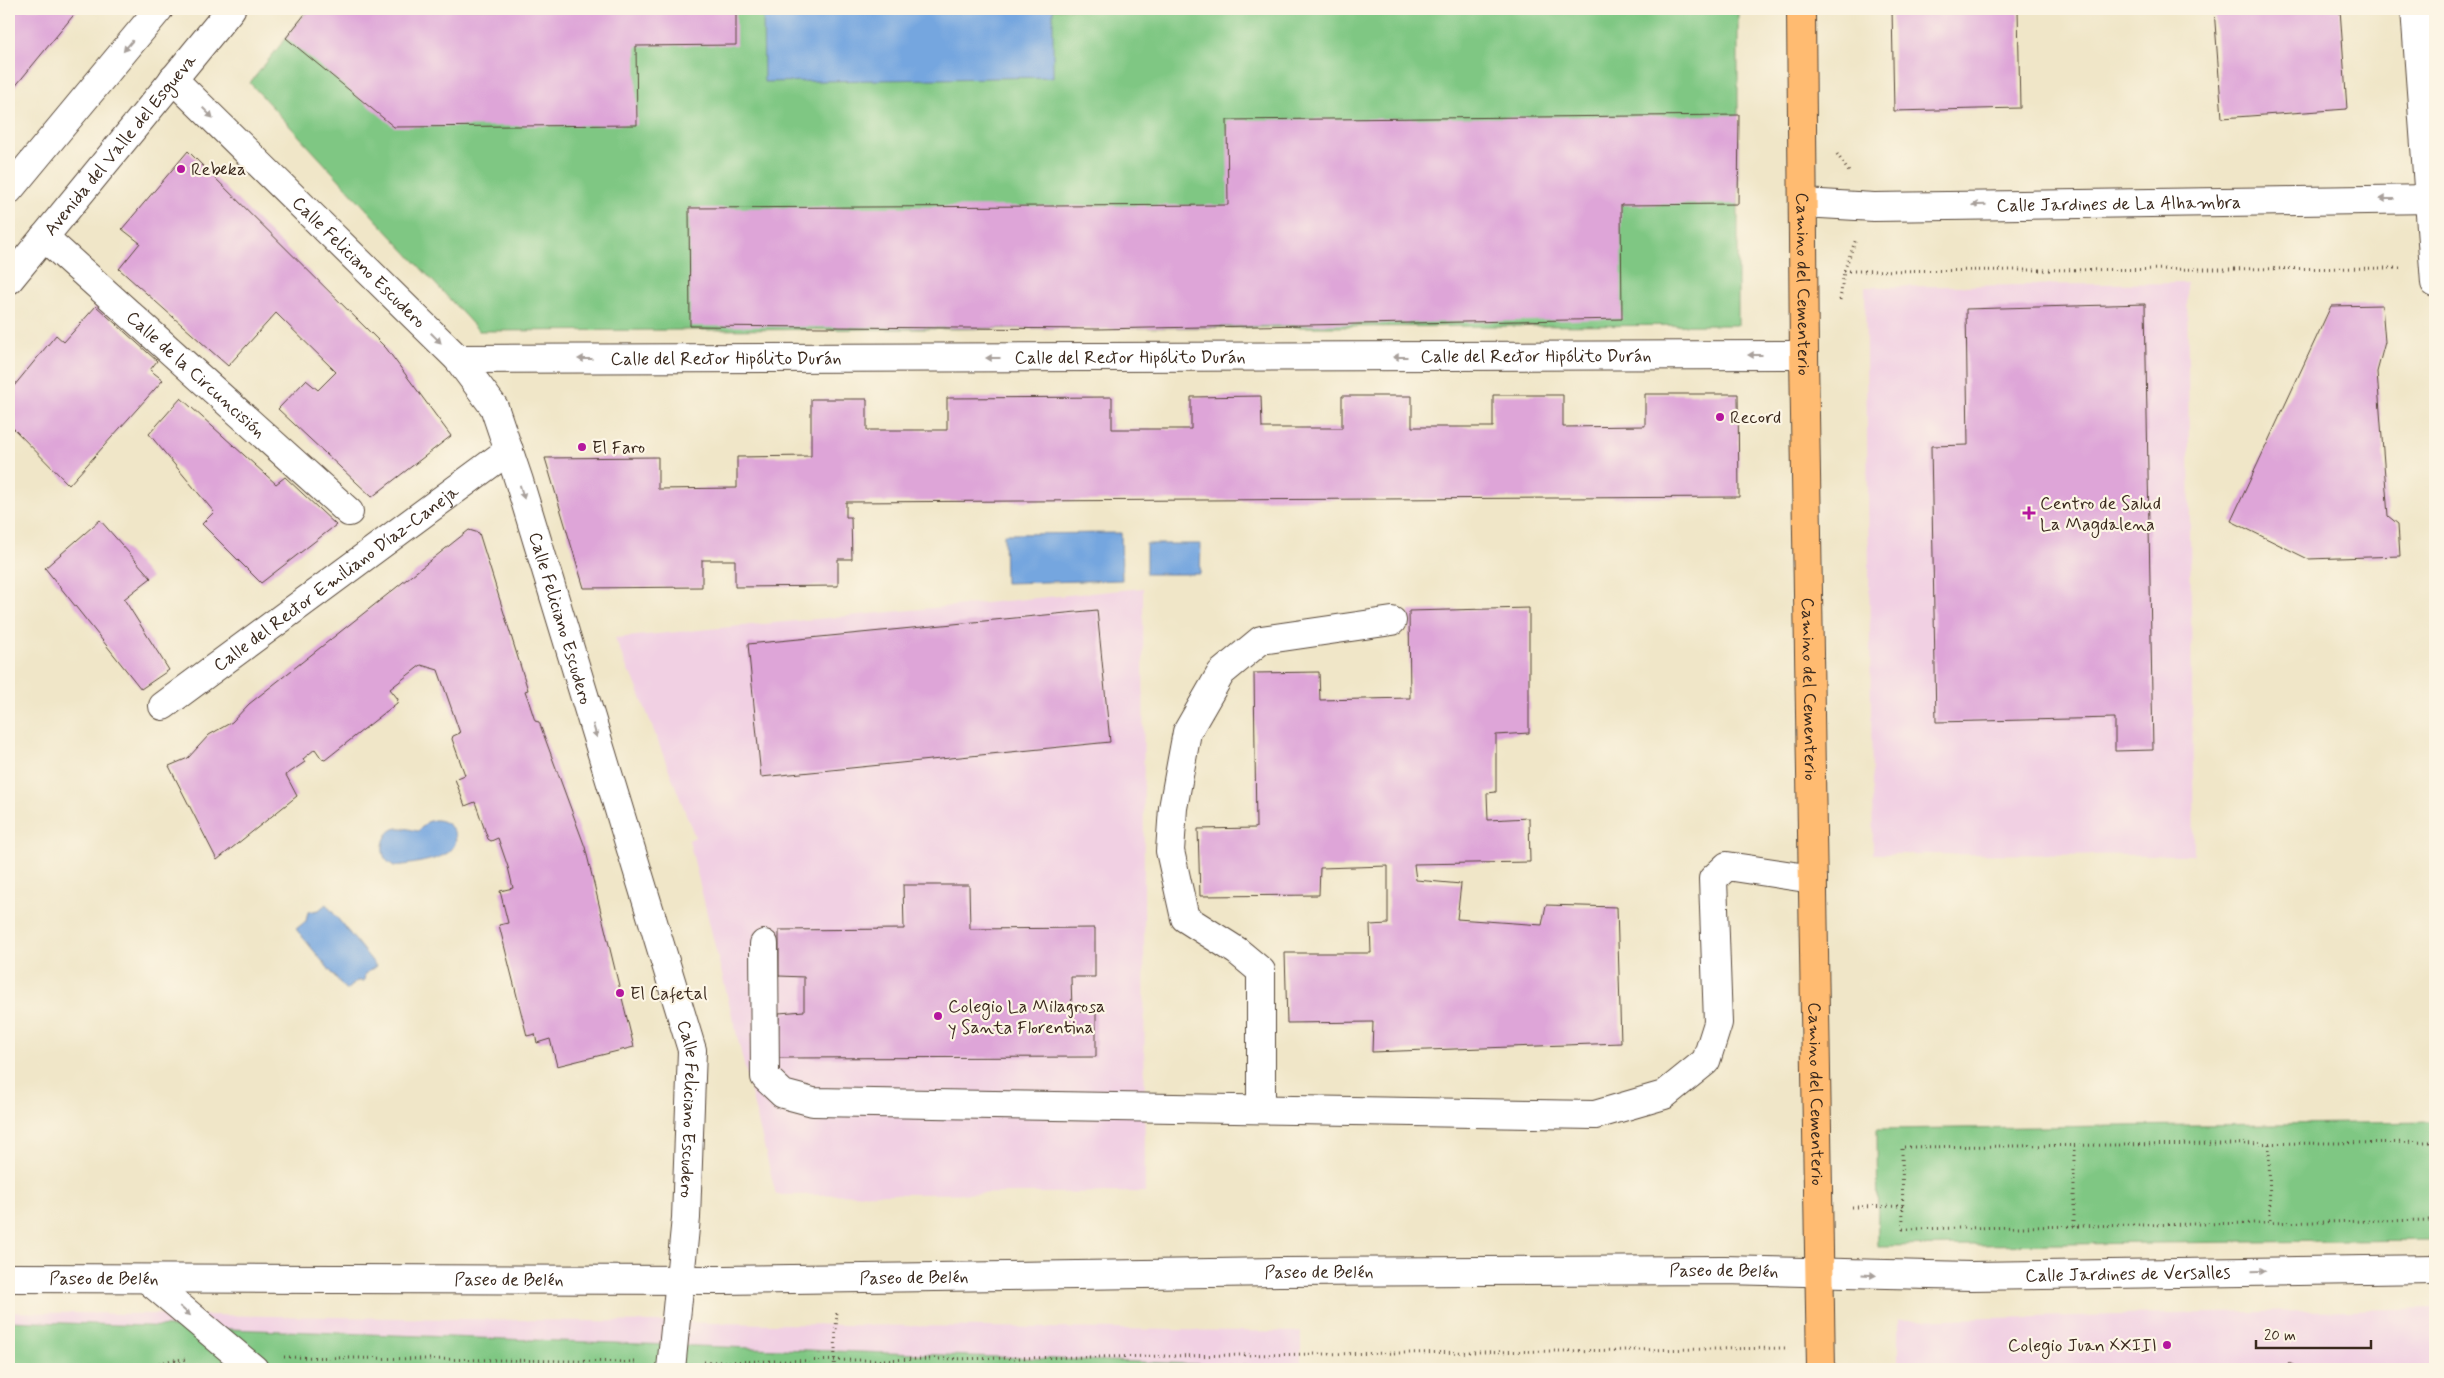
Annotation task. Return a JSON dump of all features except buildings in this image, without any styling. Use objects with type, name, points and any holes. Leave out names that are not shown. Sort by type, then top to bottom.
[{"type":"main road","name":"Camino del Cementerio","points":[[1801,9],[1804,355],[1821,1359]]},
{"type":"street","points":[[9,190],[159,9]]},
{"type":"street","name":"Avenida del Valle del Esgueva","points":[[9,280],[231,9]]},
{"type":"street","points":[[2415,9],[2432,199],[2435,282]]},
{"type":"street","name":"Calle Feliciano Escudero","points":[[173,79],[458,359],[494,407],[509,450],[692,1050],[686,1218],[672,1366]]},
{"type":"street","name":"Calle Jardines de La Alhambra","points":[[1803,203],[1874,207],[2432,199]]},
{"type":"street","name":"Calle de la Circuncisión","points":[[44,237],[349,512]]},
{"type":"street","name":"Calle del Rector Hipólito Durán","points":[[458,359],[1804,355]]},
{"type":"street","name":"Calle del Rector Emiliano Díaz-Caneja","points":[[163,706],[509,450]]},
{"type":"street","points":[[1261,1109],[1261,971],[1237,950],[1185,918],[1170,851],[1173,808],[1187,732],[1221,673],[1261,640],[1392,621]]},
{"type":"street","points":[[764,944],[765,1077],[783,1094],[813,1102],[1595,1115],[1664,1095],[1706,1061],[1718,1023],[1713,879],[1727,866],[1813,878]]},
{"type":"street","name":"Calle Jardines de Versalles","points":[[1820,1272],[1870,1275],[1971,1276],[2435,1269]]},
{"type":"street","name":"Paseo de Belén","points":[[9,1278],[148,1280],[679,1280],[1290,1272],[1724,1270],[1820,1272]]},
{"type":"street","points":[[148,1280],[246,1363]]},
{"type":"path","points":[[1836,153],[1851,175]]},
{"type":"path","points":[[1844,271],[2409,268]]},
{"type":"path","points":[[2435,1142],[1902,1147],[1903,1229],[2435,1220]]},
{"type":"path","points":[[2269,1144],[2270,1223]]},
{"type":"path","points":[[2074,1146],[2074,1226]]},
{"type":"path","points":[[1819,1208],[1903,1206]]},
{"type":"path","points":[[834,1369],[839,1278]]},
{"type":"path","points":[[135,1369],[172,1360],[246,1363],[672,1366],[834,1360],[1764,1347],[1821,1359]]},
{"type":"path","points":[[172,1360],[198,1369]]},
{"type":"path","points":[[9,1367],[21,1369]]},
{"type":"shaded area","name":"Centro de Salud La Magdalena","points":[[2187,283],[2194,855],[1873,854],[1865,287]]},
{"type":"shaded area","name":"Colegio La Milagrosa y Santa Florentina","points":[[1143,588],[1145,1192],[776,1195],[689,840],[695,837],[633,677],[629,673],[615,638]]},
{"type":"shaded area","name":"Colegio Juan XXIII","points":[[2435,1308],[2435,1369],[1898,1369],[1898,1320]]},
{"type":"shaded area","points":[[9,1312],[1301,1332],[1301,1369],[9,1369]]},
{"type":"green space","points":[[309,9],[1738,9],[1738,325],[479,331],[250,83]]},
{"type":"green space","points":[[2435,1122],[2435,1240],[1878,1246],[1877,1129]]},
{"type":"green space","points":[[9,1321],[1275,1367],[1275,1369],[9,1369]]},
{"type":"water","points":[[763,9],[1053,9],[1053,77],[764,82]]},
{"type":"water","points":[[1121,533],[1122,580],[1005,583],[1004,534]]},
{"type":"water","points":[[1146,544],[1201,544],[1200,574],[1146,574]]},
{"type":"water","points":[[434,820],[445,823],[453,830],[456,841],[450,851],[432,859],[394,866],[386,860],[383,846],[385,838],[391,831],[400,828],[418,831],[427,822]]},
{"type":"water","points":[[326,904],[376,966],[365,974],[364,981],[357,981],[346,990],[296,929],[306,921],[308,912],[319,910]]},
{"type":"place","name":"Rebeka","points":[[181,169]]},
{"type":"place","name":"Record","points":[[1720,417]]},
{"type":"place","name":"El Faro","points":[[582,447]]},
{"type":"place","name":"Centro de Salud La Magdalena","points":[[2029,513]]},
{"type":"place","name":"El Cafetal","points":[[620,993]]},
{"type":"place","name":"Colegio La Milagrosa y Santa Florentina","points":[[938,1016]]},
{"type":"place","name":"Colegio Juan XXIII","points":[[2167,1345]]}]
